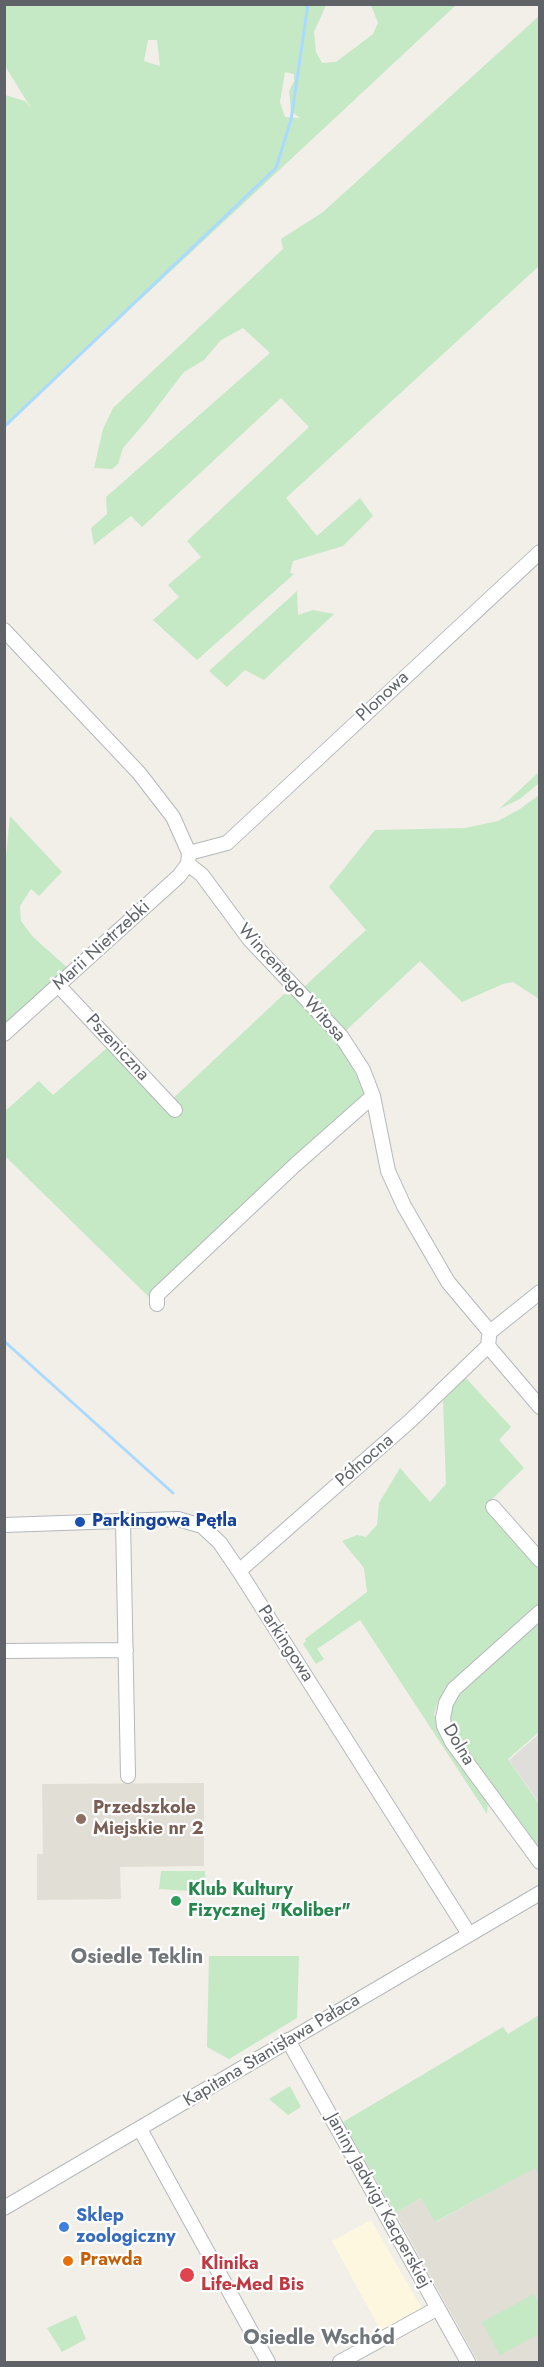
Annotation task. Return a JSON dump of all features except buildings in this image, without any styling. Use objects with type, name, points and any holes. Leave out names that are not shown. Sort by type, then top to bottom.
[{"type":"street","name":"Plonowa","points":[[189,858],[227,843],[540,552]]},
{"type":"street","points":[[4,630],[102,730],[139,773],[173,817],[189,858]]},
{"type":"street","name":"Marii Nietrzebki","points":[[4,1034],[179,876],[189,858]]},
{"type":"street","name":"Wincentego Witosa","points":[[189,858],[250,940],[341,1036],[363,1070],[373,1096],[388,1172],[404,1206],[448,1282],[540,1407]]},
{"type":"street","name":"Pszeniczna","points":[[58,985],[175,1110]]},
{"type":"street","points":[[157,1304],[157,1294],[295,1165],[373,1096]]},
{"type":"street","name":"Północna","points":[[239,1571],[410,1421],[489,1339],[540,1292]]},
{"type":"street","points":[[493,1508],[540,1560]]},
{"type":"street","name":"Parkingowa","points":[[4,1526],[178,1519],[202,1526],[220,1543],[239,1571],[469,1934]]},
{"type":"street","points":[[123,1521],[128,1776]]},
{"type":"street","name":"Dolna","points":[[540,1612],[454,1689],[446,1703],[443,1718],[452,1742],[540,1862]]},
{"type":"street","points":[[4,1651],[126,1650]]},
{"type":"street","name":"Kapitana Stanisława Pałaca","points":[[4,2208],[540,1893]]},
{"type":"street","name":"Janiny Jadwigi Kacperskiej","points":[[286,2042],[435,2309],[468,2362]]},
{"type":"street","points":[[140,2129],[268,2362]]},
{"type":"street","points":[[340,2362],[435,2309]]},
{"type":"street","name":"Janiny Jadwigi Kacperskiej","points":[[435,2309],[461,2362]]},
{"type":"shaded area","points":[[539,1734],[539,1803],[509,1760]]},
{"type":"shaded area","points":[[204,1783],[204,1866],[120,1867],[121,1899],[37,1900],[37,1854],[43,1854],[42,1784]]},
{"type":"shaded area","points":[[535,2167],[540,2176],[539,2360],[535,2362],[478,2362],[395,2213],[421,2198],[436,2222]]},
{"type":"shaded area","points":[[371,2220],[424,2312],[383,2335],[332,2241]]},
{"type":"green space","points":[[4,5],[326,5],[314,32],[316,52],[322,63],[336,62],[373,34],[378,23],[371,5],[456,5],[5,426],[5,95],[25,101],[31,108],[5,66]],"holes":[[[148,40],[157,40],[160,66],[144,61]],[[285,72],[294,74],[294,81],[289,91],[291,111],[300,118],[285,117],[280,102]]]},
{"type":"green space","points":[[539,16],[539,266],[286,498],[317,536],[360,498],[373,516],[343,546],[293,561],[290,573],[294,574],[197,660],[153,620],[179,597],[168,585],[201,557],[187,541],[309,427],[281,398],[142,527],[131,516],[94,545],[91,528],[107,514],[106,497],[270,353],[243,328],[221,340],[204,360],[184,372],[123,448],[118,464],[112,469],[94,468],[103,429],[113,408],[283,249],[281,239],[323,212]]},
{"type":"green space","points":[[297,591],[298,615],[313,610],[334,614],[264,680],[245,670],[227,687],[209,671]]},
{"type":"green space","points":[[539,772],[539,783],[520,799],[499,809]]},
{"type":"green space","points":[[539,795],[539,999],[513,982],[462,1002],[420,961],[336,1040],[368,1095],[152,1300],[5,1156],[4,1112],[39,1081],[53,1095],[108,1047],[165,1106],[284,994],[294,996],[366,930],[329,887],[375,830],[465,828],[498,821]]},
{"type":"green space","points":[[10,816],[62,872],[39,896],[31,889],[20,906],[21,921],[33,937],[70,970],[5,1029],[4,875]]},
{"type":"green space","points":[[465,1377],[511,1427],[499,1440],[524,1468],[485,1506],[540,1565],[539,1605],[450,1686],[438,1701],[434,1714],[440,1735],[488,1801],[487,1814],[360,1620],[317,1649],[324,1659],[316,1664],[303,1644],[305,1639],[367,1592],[364,1568],[342,1541],[357,1535],[366,1537],[377,1525],[379,1503],[400,1468],[430,1502],[446,1484],[443,1401]]},
{"type":"green space","points":[[539,1619],[539,1732],[508,1759],[539,1804],[539,1851],[451,1731],[447,1714],[451,1700]]},
{"type":"green space","points":[[161,1871],[205,1871],[206,1892],[159,1889]]},
{"type":"green space","points":[[209,1956],[299,1956],[297,2018],[229,2059],[207,2047]]},
{"type":"green space","points":[[539,2015],[539,2176],[535,2168],[435,2222],[421,2198],[395,2213],[343,2122],[503,2027],[508,2034]]},
{"type":"green space","points":[[290,2086],[301,2107],[288,2115],[269,2099]]},
{"type":"green space","points":[[534,2294],[539,2304],[539,2334],[500,2355],[482,2322]]},
{"type":"green space","points":[[76,2315],[86,2339],[62,2352],[47,2328]]},
{"type":"waterway","points":[[4,427],[276,168],[291,120],[308,4]]},
{"type":"waterway","points":[[4,1341],[173,1493]]},
{"type":"place","name":"Parkingowa Pętla","points":[[80,1522]]},
{"type":"place","name":"Przedszkole Miejskie nr 2","points":[[81,1819]]},
{"type":"place","name":"Klub Kultury Fizycznej \"Koliber\"","points":[[176,1901]]},
{"type":"place","name":"Sklep zoologiczny","points":[[64,2227]]},
{"type":"place","name":"Prawda","points":[[68,2261]]},
{"type":"place","name":"Klinika Life-Med Bis","points":[[187,2275]]},
{"type":"district","name":"Osiedle Teklin","points":[[137,1958]]},
{"type":"district","name":"Osiedle Wschód","points":[[319,2339]]}]
